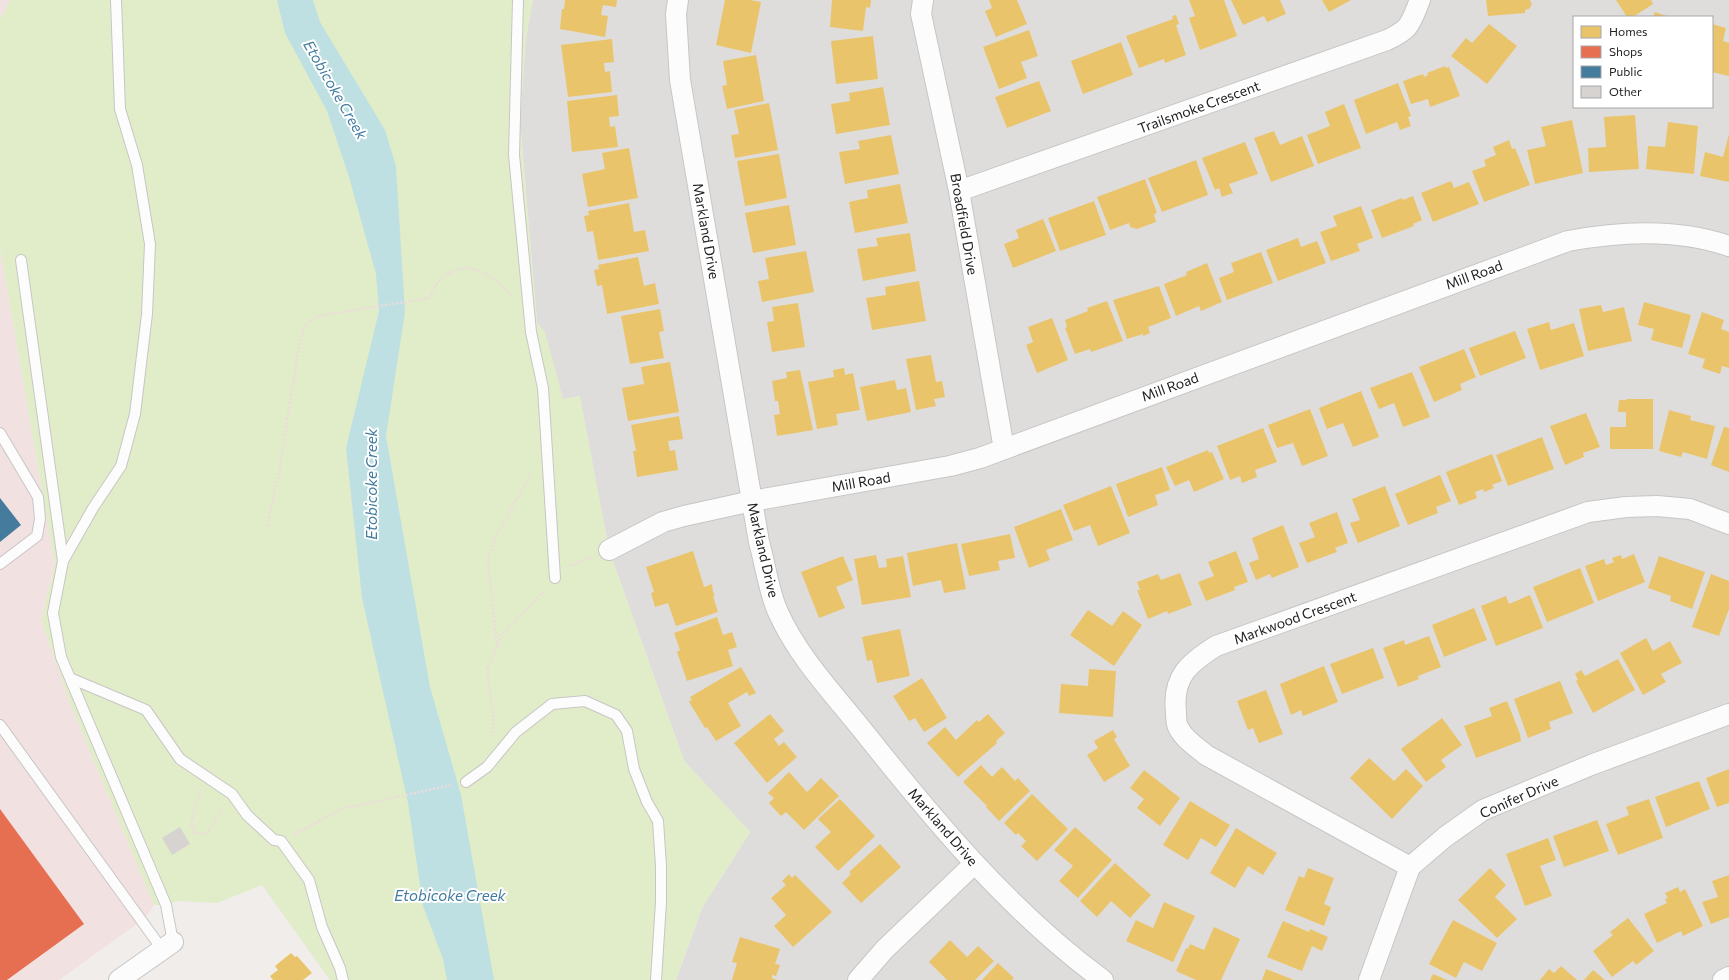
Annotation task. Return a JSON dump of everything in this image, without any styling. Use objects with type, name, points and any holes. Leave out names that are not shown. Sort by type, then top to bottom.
[{"type":"street","name":"Markland Drive","points":[[678,0],[676,14],[680,80],[759,542],[778,612],[802,654],[931,816],[974,864],[1048,935],[1103,980]]},
{"type":"street","name":"Broadfield Drive","points":[[923,0],[921,14],[958,191],[1004,449]]},
{"type":"street","name":"Trailsmoke Crescent","points":[[958,191],[1387,40],[1404,32],[1409,25],[1420,0]]},
{"type":"street","name":"Mill Road","points":[[609,550],[663,522],[752,501],[950,466],[1004,449],[1568,241],[1600,235],[1643,232],[1681,235],[1729,246]]},
{"type":"street","name":"Markwood Crescent","points":[[1410,868],[1206,755],[1188,741],[1177,725],[1174,700],[1181,674],[1202,655],[1216,646],[1588,512],[1626,507],[1657,506],[1690,509],[1729,524]]},
{"type":"street","name":"Conifer Drive","points":[[1369,980],[1410,868],[1446,837],[1483,810],[1591,765],[1729,714]]},
{"type":"street","points":[[858,980],[885,949],[974,864]]},
{"type":"street","points":[[119,980],[168,945]]},
{"type":"street","points":[[1723,980],[1729,977]]},
{"type":"lane","points":[[116,0],[120,109],[137,165],[150,244],[147,314],[135,414],[122,466],[93,508],[63,561],[53,613],[61,657],[166,905],[168,945]]},
{"type":"lane","points":[[518,0],[514,155],[531,332],[543,388],[555,578]]},
{"type":"lane","points":[[21,260],[63,561]]},
{"type":"lane","points":[[0,433],[38,497],[40,519],[37,536],[0,564]]},
{"type":"lane","points":[[70,678],[146,710],[180,759],[232,794],[247,815],[274,840],[281,842],[309,880],[322,927],[344,980]]},
{"type":"lane","points":[[466,782],[487,767],[516,732],[552,704],[585,701],[616,715],[627,731],[634,769],[647,802],[658,821],[661,866],[661,902],[656,980]]},
{"type":"lane","points":[[0,725],[168,945]]},
{"type":"path","points":[[267,526],[280,467],[300,340],[306,324],[318,316],[429,298],[442,278],[458,269],[474,268],[498,280],[529,315]]},
{"type":"path","points":[[497,647],[488,559],[495,537],[529,482],[535,468]]},
{"type":"path","points":[[487,767],[494,718],[487,669],[501,636],[564,568],[609,550]]},
{"type":"path","points":[[204,775],[191,824],[195,833],[207,834],[224,802],[232,794]]},
{"type":"path","points":[[281,842],[341,809],[466,782]]},
{"type":"shaded area","points":[[0,0],[10,0],[0,20]]},
{"type":"shaded area","points":[[533,0],[1729,0],[1729,980],[676,980],[702,908],[750,832],[684,761],[609,550],[579,396],[563,400],[537,323],[520,121],[526,37]]},
{"type":"shaded area","points":[[0,248],[55,565],[41,620],[71,706],[154,905],[145,918],[59,980],[0,980]]},
{"type":"green space","points":[[10,0],[533,0],[526,37],[520,121],[537,323],[545,332],[563,399],[580,396],[609,550],[684,761],[750,832],[702,908],[676,980],[330,980],[262,885],[217,903],[178,901],[166,905],[154,905],[71,706],[41,620],[55,565],[0,248],[0,20]]},
{"type":"water","name":"Etobicoke Creek","points":[[277,0],[313,0],[320,22],[385,130],[396,166],[405,312],[386,436],[430,687],[461,795],[494,980],[447,980],[443,959],[423,906],[408,803],[362,598],[346,448],[379,311],[376,274],[349,177],[327,111],[285,33]]},
{"type":"building: Homes","points":[[565,0],[617,0],[616,7],[603,5],[601,15],[608,16],[605,37],[560,29],[562,9],[564,9]]},
{"type":"building: Homes","points":[[725,0],[750,0],[761,2],[751,53],[716,45]]},
{"type":"building: Homes","points":[[832,0],[871,0],[870,8],[866,7],[863,31],[830,27]]},
{"type":"building: Homes","points":[[989,0],[1017,0],[1027,24],[996,37],[985,11],[992,8]]},
{"type":"building: Homes","points":[[1189,0],[1224,0],[1237,36],[1200,50],[1189,18],[1195,16]]},
{"type":"building: Homes","points":[[1231,0],[1280,0],[1286,14],[1267,22],[1264,16],[1243,25]]},
{"type":"building: Homes","points":[[1322,0],[1351,0],[1329,12]]},
{"type":"building: Homes","points":[[1486,0],[1530,0],[1532,4],[1529,9],[1525,10],[1525,13],[1488,16]]},
{"type":"building: Homes","points":[[1616,0],[1651,0],[1653,4],[1635,16],[1626,16]]},
{"type":"building: Homes","points":[[1655,12],[1667,16],[1653,16]]},
{"type":"building: Homes","points":[[1176,15],[1179,24],[1176,25],[1186,55],[1165,63],[1164,59],[1139,68],[1126,36],[1173,19],[1172,16]]},
{"type":"building: Homes","points":[[1489,24],[1517,46],[1487,84],[1451,56],[1466,38],[1472,43]]},
{"type":"building: Homes","points":[[1713,24],[1726,28],[1723,41],[1729,43],[1729,76],[1713,72]]},
{"type":"building: Homes","points":[[1029,30],[1038,56],[1021,62],[1027,78],[999,89],[983,47]]},
{"type":"building: Homes","points":[[873,36],[878,79],[836,84],[831,41]]},
{"type":"building: Homes","points":[[612,39],[614,62],[604,63],[605,72],[610,71],[612,92],[568,97],[561,45]]},
{"type":"building: Homes","points":[[1121,42],[1133,75],[1083,94],[1071,61]]},
{"type":"building: Homes","points":[[756,55],[764,101],[727,109],[722,86],[727,85],[723,61]]},
{"type":"building: Homes","points":[[1445,66],[1446,68],[1449,67],[1460,96],[1430,107],[1428,99],[1411,104],[1403,81],[1423,74],[1424,77],[1428,75],[1427,73]]},
{"type":"building: Homes","points":[[1039,81],[1051,111],[1007,128],[995,97]]},
{"type":"building: Homes","points":[[1398,83],[1411,116],[1408,117],[1411,126],[1400,130],[1397,122],[1366,134],[1354,100]]},
{"type":"building: Homes","points":[[883,87],[890,125],[836,134],[831,104],[850,101],[849,93]]},
{"type":"building: Homes","points":[[617,95],[619,116],[609,117],[610,127],[615,126],[618,147],[572,152],[567,101]]},
{"type":"building: Homes","points":[[769,103],[778,150],[735,158],[731,135],[739,134],[734,110]]},
{"type":"building: Homes","points":[[1344,104],[1361,148],[1318,164],[1307,135],[1330,126],[1325,112]]},
{"type":"building: Homes","points":[[1635,115],[1639,169],[1589,172],[1588,148],[1606,147],[1604,117]]},
{"type":"building: Homes","points":[[1572,120],[1583,173],[1535,184],[1527,150],[1546,146],[1541,127]]},
{"type":"building: Homes","points":[[1668,122],[1698,126],[1694,174],[1646,169],[1648,146],[1665,147]]},
{"type":"building: Homes","points":[[1274,131],[1280,145],[1302,136],[1314,166],[1271,182],[1254,138]]},
{"type":"building: Homes","points":[[1729,134],[1729,182],[1700,176],[1705,152],[1723,157]]},
{"type":"building: Homes","points":[[891,135],[899,174],[845,184],[839,152],[860,149],[858,141]]},
{"type":"building: Homes","points":[[1509,140],[1512,149],[1515,148],[1530,185],[1484,202],[1472,171],[1486,166],[1484,160],[1496,155],[1493,147]]},
{"type":"building: Homes","points":[[1245,142],[1258,174],[1229,184],[1233,193],[1222,197],[1219,188],[1215,190],[1202,158]]},
{"type":"building: Homes","points":[[629,148],[638,198],[588,207],[582,174],[605,169],[602,153]]},
{"type":"building: Homes","points":[[779,154],[787,198],[745,206],[737,161]]},
{"type":"building: Homes","points":[[1196,160],[1208,195],[1162,212],[1148,178]]},
{"type":"building: Homes","points":[[1145,179],[1157,213],[1154,214],[1156,222],[1137,229],[1130,227],[1129,223],[1110,230],[1097,197]]},
{"type":"building: Homes","points":[[1451,181],[1454,188],[1469,182],[1479,204],[1433,222],[1421,193]]},
{"type":"building: Homes","points":[[900,184],[908,223],[855,233],[849,202],[868,198],[867,190]]},
{"type":"building: Homes","points":[[1413,196],[1422,220],[1413,224],[1414,226],[1382,238],[1371,210],[1402,198],[1403,200]]},
{"type":"building: Homes","points":[[1094,201],[1106,235],[1060,251],[1048,218]]},
{"type":"building: Homes","points":[[629,203],[634,232],[645,230],[649,251],[598,260],[593,231],[587,232],[584,216],[589,215],[588,211]]},
{"type":"building: Homes","points":[[789,205],[796,245],[753,253],[745,213]]},
{"type":"building: Homes","points":[[1361,206],[1373,238],[1357,244],[1360,251],[1331,261],[1320,232],[1337,226],[1333,216]]},
{"type":"building: Homes","points":[[1043,219],[1056,251],[1013,268],[1004,244],[1019,238],[1016,230]]},
{"type":"building: Homes","points":[[910,233],[916,271],[863,281],[857,249],[878,246],[876,238]]},
{"type":"building: Homes","points":[[1298,238],[1301,247],[1317,241],[1326,263],[1278,281],[1266,250]]},
{"type":"building: Homes","points":[[806,251],[814,292],[762,302],[758,281],[769,279],[765,258]]},
{"type":"building: Homes","points":[[1261,252],[1273,283],[1227,300],[1219,278],[1234,272],[1231,263]]},
{"type":"building: Homes","points":[[638,257],[644,286],[655,283],[659,304],[607,314],[602,285],[597,286],[594,270],[599,269],[598,265]]},
{"type":"building: Homes","points":[[1207,263],[1222,302],[1201,311],[1199,306],[1176,316],[1164,284],[1187,275],[1186,272]]},
{"type":"building: Homes","points":[[919,281],[926,321],[872,330],[866,298],[886,295],[885,287]]},
{"type":"building: Homes","points":[[1159,286],[1171,318],[1148,327],[1150,333],[1127,339],[1113,300]]},
{"type":"building: Homes","points":[[1107,301],[1123,341],[1091,352],[1090,349],[1075,354],[1065,328],[1067,327],[1065,320],[1088,311],[1087,308]]},
{"type":"building: Homes","points":[[1644,302],[1691,315],[1682,348],[1651,340],[1654,329],[1638,325]]},
{"type":"building: Homes","points":[[798,303],[805,347],[772,352],[767,322],[774,321],[772,307]]},
{"type":"building: Homes","points":[[1601,305],[1603,312],[1624,307],[1632,341],[1588,351],[1579,309]]},
{"type":"building: Homes","points":[[660,309],[664,331],[659,332],[664,358],[630,364],[621,316]]},
{"type":"building: Homes","points":[[1702,312],[1724,320],[1721,329],[1729,332],[1729,368],[1722,366],[1720,374],[1702,368],[1705,359],[1688,354]]},
{"type":"building: Homes","points":[[1052,318],[1068,360],[1037,373],[1026,345],[1033,342],[1028,327]]},
{"type":"building: Homes","points":[[1549,322],[1551,330],[1574,323],[1584,356],[1540,370],[1527,329]]},
{"type":"building: Homes","points":[[1515,331],[1526,358],[1480,376],[1469,348]]},
{"type":"building: Homes","points":[[1464,349],[1476,377],[1460,384],[1462,390],[1434,402],[1419,367]]},
{"type":"building: Homes","points":[[931,355],[936,382],[942,381],[945,397],[934,399],[936,406],[916,410],[906,359]]},
{"type":"building: Homes","points":[[670,362],[679,412],[628,421],[622,388],[644,384],[641,367]]},
{"type":"building: Homes","points":[[844,368],[845,375],[853,373],[860,410],[836,414],[838,425],[817,429],[808,382],[834,377],[833,370]]},
{"type":"building: Homes","points":[[800,370],[813,430],[777,436],[774,415],[780,414],[778,401],[775,401],[772,381],[787,378],[786,372]]},
{"type":"building: Homes","points":[[1412,372],[1430,417],[1403,427],[1394,403],[1379,409],[1370,388]]},
{"type":"building: Homes","points":[[895,380],[897,390],[906,388],[911,412],[867,421],[860,387]]},
{"type":"building: Homes","points":[[1361,391],[1379,437],[1353,447],[1343,423],[1327,429],[1319,408]]},
{"type":"building: Homes","points":[[1653,399],[1653,449],[1610,449],[1610,427],[1626,427],[1626,412],[1618,412],[1619,400]]},
{"type":"building: Homes","points":[[1310,409],[1328,456],[1302,466],[1293,443],[1277,448],[1268,425]]},
{"type":"building: Homes","points":[[1669,410],[1691,416],[1690,420],[1715,426],[1707,459],[1683,452],[1681,457],[1659,451]]},
{"type":"building: Homes","points":[[1586,413],[1600,447],[1583,453],[1584,457],[1565,465],[1550,426]]},
{"type":"building: Homes","points":[[679,416],[683,439],[668,441],[670,451],[675,450],[678,470],[637,477],[633,451],[636,451],[631,425]]},
{"type":"building: Homes","points":[[1724,427],[1729,428],[1729,472],[1711,465]]},
{"type":"building: Homes","points":[[1263,428],[1277,462],[1255,470],[1257,477],[1242,483],[1240,476],[1230,480],[1217,446]]},
{"type":"building: Homes","points":[[1542,437],[1554,469],[1508,486],[1496,455]]},
{"type":"building: Homes","points":[[1208,450],[1209,453],[1212,452],[1224,479],[1194,492],[1189,480],[1175,486],[1166,467]]},
{"type":"building: Homes","points":[[1492,454],[1502,481],[1492,485],[1494,488],[1484,492],[1483,489],[1475,492],[1477,498],[1459,505],[1446,472]]},
{"type":"building: Homes","points":[[1162,467],[1170,490],[1155,495],[1158,505],[1128,517],[1116,484]]},
{"type":"building: Homes","points":[[1440,475],[1451,501],[1436,507],[1438,513],[1408,525],[1395,494]]},
{"type":"building: Homes","points":[[1111,486],[1130,533],[1098,546],[1090,525],[1074,531],[1063,505]]},
{"type":"building: Homes","points":[[1385,486],[1400,526],[1358,543],[1350,523],[1360,520],[1352,499]]},
{"type":"building: Homes","points":[[1061,509],[1073,540],[1046,550],[1050,560],[1029,568],[1014,527]]},
{"type":"building: Homes","points":[[1337,512],[1348,543],[1335,548],[1337,552],[1307,563],[1299,543],[1315,537],[1309,523]]},
{"type":"building: Homes","points":[[1283,525],[1299,567],[1272,578],[1270,574],[1256,580],[1249,563],[1259,559],[1252,538]]},
{"type":"building: Homes","points":[[1010,534],[1015,558],[998,561],[1000,570],[969,576],[961,544]]},
{"type":"building: Homes","points":[[957,543],[966,589],[944,593],[941,580],[913,586],[907,553]]},
{"type":"building: Homes","points":[[693,551],[704,587],[712,584],[715,595],[713,596],[718,612],[676,626],[668,603],[655,607],[651,593],[654,592],[646,567]]},
{"type":"building: Homes","points":[[1236,551],[1248,582],[1234,587],[1235,590],[1206,601],[1198,582],[1214,576],[1208,562]]},
{"type":"building: Homes","points":[[1634,554],[1645,582],[1598,601],[1585,566],[1604,559],[1606,565],[1614,562],[1612,558],[1621,555],[1622,559]]},
{"type":"building: Homes","points":[[876,555],[879,568],[887,567],[886,559],[903,556],[911,597],[862,605],[854,559]]},
{"type":"building: Homes","points":[[843,556],[853,580],[836,587],[845,608],[819,618],[801,572]]},
{"type":"building: Homes","points":[[1659,556],[1705,572],[1692,609],[1670,601],[1671,596],[1648,588]]},
{"type":"building: Homes","points":[[1580,568],[1594,603],[1547,622],[1533,587]]},
{"type":"building: Homes","points":[[1180,573],[1192,605],[1168,614],[1167,611],[1148,619],[1137,590],[1140,590],[1137,582],[1158,574],[1161,580]]},
{"type":"building: Homes","points":[[1711,574],[1729,581],[1729,609],[1719,636],[1692,627]]},
{"type":"building: Homes","points":[[1530,595],[1543,628],[1496,646],[1481,606],[1506,596],[1509,604]]},
{"type":"building: Homes","points":[[1474,608],[1487,640],[1444,657],[1432,625]]},
{"type":"building: Homes","points":[[1088,610],[1112,626],[1123,611],[1142,625],[1114,666],[1070,635]]},
{"type":"building: Homes","points":[[717,617],[723,635],[732,632],[737,647],[728,650],[733,666],[687,681],[677,652],[680,650],[674,633]]},
{"type":"building: Homes","points":[[900,629],[910,676],[877,683],[872,660],[867,661],[862,637]]},
{"type":"building: Homes","points":[[1429,636],[1441,667],[1418,676],[1419,679],[1398,687],[1383,648],[1404,640],[1405,645]]},
{"type":"building: Homes","points":[[1646,638],[1653,651],[1670,641],[1682,663],[1661,674],[1666,682],[1643,695],[1620,653]]},
{"type":"building: Homes","points":[[1373,648],[1384,678],[1342,694],[1330,664]]},
{"type":"building: Homes","points":[[1618,659],[1635,690],[1593,713],[1576,681],[1578,680],[1575,674],[1581,670],[1585,676]]},
{"type":"building: Homes","points":[[1324,666],[1338,702],[1303,716],[1301,710],[1291,715],[1280,684]]},
{"type":"building: Homes","points":[[741,667],[756,693],[749,696],[747,692],[728,703],[741,726],[716,741],[707,727],[705,728],[691,705],[689,701],[692,700],[690,697]]},
{"type":"building: Homes","points":[[1089,669],[1116,671],[1113,717],[1059,713],[1061,684],[1088,686]]},
{"type":"building: Homes","points":[[922,678],[947,718],[924,732],[915,718],[909,721],[893,696]]},
{"type":"building: Homes","points":[[1560,681],[1573,713],[1549,722],[1551,729],[1528,738],[1514,699]]},
{"type":"building: Homes","points":[[1266,690],[1283,734],[1259,743],[1253,728],[1248,730],[1237,701]]},
{"type":"building: Homes","points":[[1507,701],[1520,734],[1521,741],[1476,758],[1464,726],[1492,716],[1489,708]]},
{"type":"building: Homes","points":[[770,714],[784,731],[774,739],[779,746],[784,742],[797,757],[767,783],[734,743]]},
{"type":"building: Homes","points":[[988,714],[1005,733],[996,741],[996,744],[958,777],[927,743],[945,727],[956,740],[977,720],[979,722]]},
{"type":"building: Homes","points":[[1442,718],[1462,745],[1441,760],[1446,767],[1426,782],[1401,749]]},
{"type":"building: Homes","points":[[1113,730],[1117,737],[1114,739],[1130,766],[1104,782],[1087,755],[1098,748],[1094,741]]},
{"type":"building: Homes","points":[[1369,758],[1394,781],[1406,769],[1423,786],[1392,819],[1350,778]]},
{"type":"building: Homes","points":[[981,765],[992,777],[1002,767],[1015,781],[1018,778],[1030,791],[999,821],[986,807],[987,806],[963,782]]},
{"type":"building: Homes","points":[[1729,769],[1729,803],[1717,807],[1706,778]]},
{"type":"building: Homes","points":[[1144,770],[1180,798],[1160,826],[1137,808],[1144,799],[1130,788]]},
{"type":"building: Homes","points":[[789,772],[807,792],[821,778],[839,796],[804,830],[786,812],[781,816],[769,803],[774,798],[768,793]]},
{"type":"building: Homes","points":[[1699,781],[1710,809],[1666,827],[1655,797]]},
{"type":"building: Homes","points":[[1032,794],[1068,829],[1037,861],[1021,846],[1026,841],[1018,833],[1016,835],[1004,823]]},
{"type":"building: Homes","points":[[840,799],[875,836],[838,871],[815,847],[831,832],[818,819]]},
{"type":"building: Homes","points":[[1649,799],[1663,838],[1618,855],[1606,824],[1629,815],[1626,807]]},
{"type":"building: Homes","points":[[1190,801],[1230,825],[1216,847],[1201,838],[1188,860],[1163,845]]},
{"type":"building: Homes","points":[[1597,820],[1609,851],[1564,867],[1553,836]]},
{"type":"building: Homes","points":[[1075,827],[1112,860],[1078,898],[1059,881],[1073,866],[1054,850]]},
{"type":"building: Homes","points":[[1236,828],[1277,853],[1263,875],[1248,866],[1235,888],[1210,873]]},
{"type":"building: Homes","points":[[1548,838],[1556,860],[1540,866],[1552,896],[1525,906],[1506,854]]},
{"type":"building: Homes","points":[[880,844],[901,867],[861,903],[842,883],[851,874],[849,872]]},
{"type":"building: Homes","points":[[1115,863],[1151,895],[1130,918],[1111,901],[1097,917],[1080,901]]},
{"type":"building: Homes","points":[[1308,868],[1334,878],[1324,904],[1331,907],[1324,926],[1285,910],[1299,876],[1304,878]]},
{"type":"building: Homes","points":[[1490,868],[1506,885],[1495,897],[1517,919],[1497,938],[1458,900]]},
{"type":"building: Homes","points":[[789,874],[792,878],[795,875],[832,912],[793,947],[774,926],[786,915],[771,898],[786,885],[782,881]]},
{"type":"building: Homes","points":[[1729,875],[1729,917],[1711,924],[1702,902],[1718,897],[1712,881]]},
{"type":"building: Homes","points":[[1678,887],[1680,892],[1685,889],[1703,926],[1683,936],[1681,931],[1657,943],[1644,914],[1667,903],[1665,899],[1668,898],[1665,893]]},
{"type":"building: Homes","points":[[1164,902],[1195,916],[1173,962],[1126,941],[1136,920],[1153,928]]},
{"type":"building: Homes","points":[[1628,918],[1654,951],[1636,965],[1633,961],[1612,977],[1593,951],[1613,935],[1610,932]]},
{"type":"building: Homes","points":[[1453,920],[1497,943],[1482,971],[1464,962],[1456,978],[1429,964]]},
{"type":"building: Homes","points":[[1283,921],[1309,932],[1310,929],[1328,937],[1322,951],[1312,946],[1302,971],[1267,957]]},
{"type":"building: Homes","points":[[1214,927],[1240,939],[1221,980],[1196,980],[1176,971],[1186,948],[1188,949],[1190,944],[1204,950]]},
{"type":"building: Homes","points":[[740,937],[780,949],[775,964],[780,965],[776,976],[772,975],[772,978],[777,980],[732,980],[737,963],[732,962]]},
{"type":"building: Homes","points":[[950,940],[967,957],[978,946],[994,961],[975,980],[947,980],[929,962]]},
{"type":"building: Homes","points":[[291,953],[295,957],[297,956],[312,973],[303,980],[273,980],[270,976],[278,970],[275,966]]},
{"type":"building: Homes","points":[[998,963],[1014,978],[1012,980],[982,980]]},
{"type":"building: Homes","points":[[1561,966],[1577,980],[1540,980],[1549,969],[1554,973]]},
{"type":"building: Homes","points":[[1266,969],[1294,980],[1262,980]]},
{"type":"building: Homes","points":[[1593,970],[1605,980],[1584,980]]},
{"type":"building: Homes","points":[[1433,974],[1447,980],[1430,980]]},
{"type":"building: Shops","points":[[0,809],[84,924],[7,980],[0,980]]},
{"type":"building: Public","points":[[0,498],[21,525],[0,542]]},
{"type":"building: Other","points":[[180,827],[190,844],[172,855],[162,838]]}]
